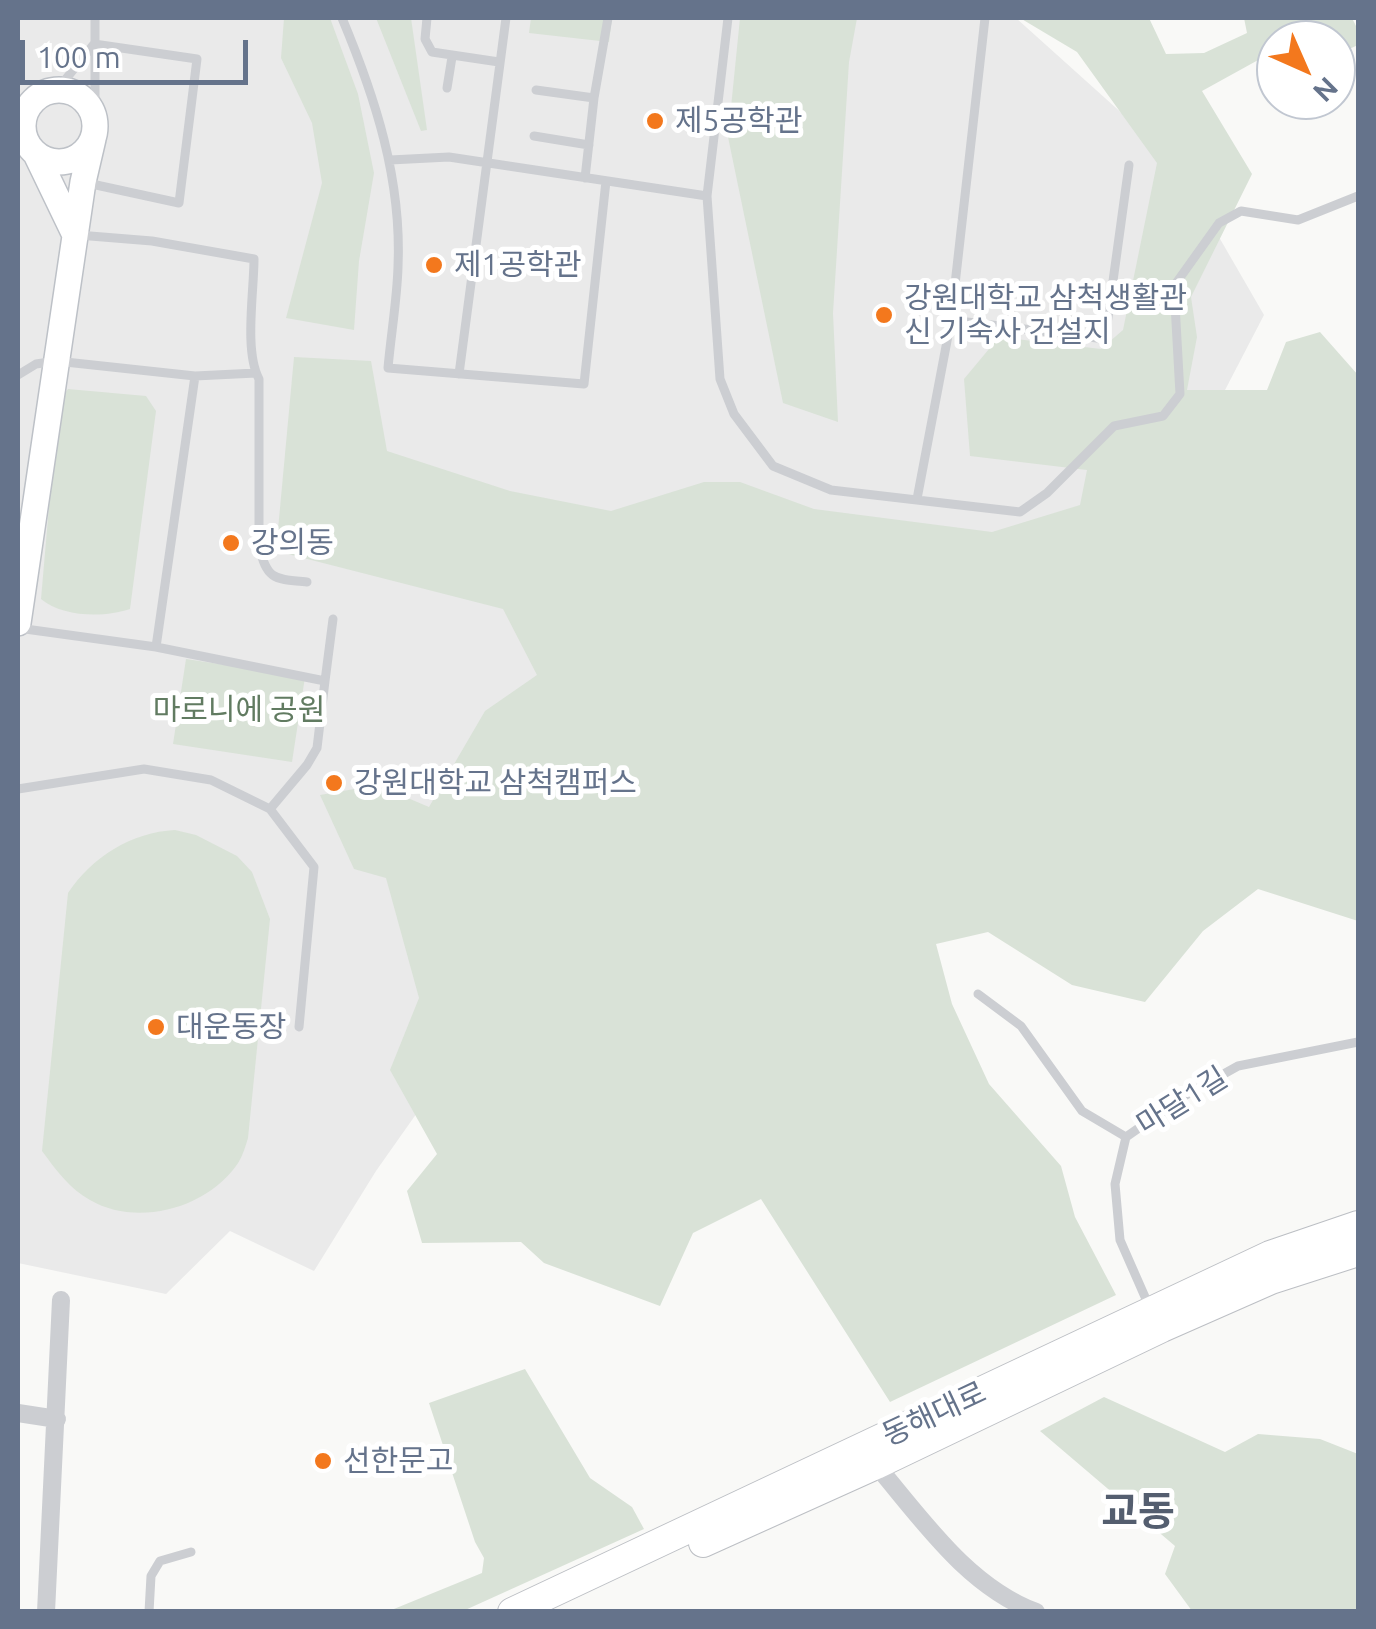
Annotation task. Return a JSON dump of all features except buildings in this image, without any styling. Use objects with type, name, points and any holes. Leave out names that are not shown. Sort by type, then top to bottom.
[{"type":"main road","name":"동해대로","points":[[512,1612],[1270,1255],[1358,1225]]},
{"type":"main road","name":"동해대로","points":[[551,1612],[876,1465],[1162,1328],[1272,1280],[1358,1252]]},
{"type":"street","points":[[18,626],[83,182],[94,133],[92,110],[81,97],[38,95],[26,111],[26,136],[75,235]]},
{"type":"street","points":[[26,136],[48,160],[68,161],[86,150],[94,133]]},
{"type":"street","points":[[46,1612],[61,1300]]},
{"type":"street","points":[[18,1414],[57,1419]]},
{"type":"street","points":[[876,1465],[956,1558],[1010,1602],[1036,1612]]},
{"type":"lane","points":[[94,133],[95,18]]},
{"type":"lane","points":[[342,18],[372,90],[390,160],[398,264],[388,368],[584,384],[606,182]]},
{"type":"lane","points":[[427,18],[428,47],[432,52],[499,62]]},
{"type":"lane","points":[[458,374],[506,18]]},
{"type":"lane","points":[[586,178],[608,18]]},
{"type":"lane","points":[[728,18],[707,196],[720,378],[734,414],[773,466],[831,490],[1020,512],[1047,493],[1114,426],[1163,416],[1180,394],[1174,286],[1219,222],[1241,211],[1298,220],[1358,196]]},
{"type":"lane","points":[[917,500],[951,320],[985,18]]},
{"type":"lane","points":[[38,95],[94,44]]},
{"type":"lane","points":[[83,182],[179,203],[196,60],[94,44]]},
{"type":"lane","points":[[447,88],[452,57]]},
{"type":"lane","points":[[536,90],[594,98]]},
{"type":"lane","points":[[534,136],[589,145]]},
{"type":"lane","points":[[390,160],[449,157],[707,196]]},
{"type":"lane","points":[[951,320],[1105,339],[1129,165]]},
{"type":"lane","points":[[75,235],[152,241],[254,259],[250,348],[259,379],[259,546],[264,569],[278,580],[307,582]]},
{"type":"lane","points":[[18,375],[36,364],[56,361],[195,376],[256,373]]},
{"type":"lane","points":[[156,647],[195,376]]},
{"type":"lane","points":[[270,809],[308,765],[317,748],[333,620]]},
{"type":"lane","points":[[18,626],[156,647],[325,681]]},
{"type":"lane","points":[[18,790],[144,769],[210,780],[270,809],[314,867],[299,1027]]},
{"type":"lane","points":[[978,994],[1021,1026],[1082,1112],[1126,1137]]},
{"type":"lane","name":"마달1길","points":[[1151,1311],[1120,1240],[1115,1184],[1126,1137],[1186,1095],[1238,1066],[1358,1042]]},
{"type":"lane","points":[[150,1612],[150,1576],[160,1561],[191,1552]]},
{"type":"shaded area","name":"강원대학교 삼척캠퍼스","points":[[18,18],[1016,18],[1175,161],[1264,315],[1211,417],[493,1005],[376,1171],[314,1271],[230,1231],[166,1294],[18,1263]]},
{"type":"green space","points":[[284,18],[330,18],[358,94],[374,173],[359,261],[354,330],[286,318],[322,183],[312,123],[281,58]]},
{"type":"green space","points":[[376,18],[411,18],[427,130],[421,131]]},
{"type":"green space","points":[[531,18],[612,18],[609,42],[529,33]]},
{"type":"green space","points":[[740,18],[857,18],[849,62],[833,313],[838,422],[783,403],[728,137]]},
{"type":"green space","points":[[1020,18],[1149,18],[1166,54],[1204,53],[1247,33],[1244,18],[1353,20],[1256,20],[1256,61],[1202,91],[1252,174],[1191,297],[1197,337],[1187,390],[1267,390],[1286,342],[1320,332],[1358,375],[1358,921],[1258,889],[1203,931],[1145,1002],[1072,985],[988,932],[936,944],[952,1004],[989,1084],[1061,1166],[1075,1217],[1116,1295],[890,1402],[761,1199],[693,1233],[660,1306],[544,1263],[521,1242],[422,1243],[407,1191],[437,1154],[390,1070],[419,998],[386,878],[354,869],[320,795],[377,785],[429,807],[485,711],[537,675],[503,609],[276,551],[294,357],[371,361],[387,451],[510,491],[611,511],[704,482],[740,482],[814,509],[992,532],[1080,505],[1087,470],[970,456],[964,379],[999,337],[1101,349],[1123,330],[1157,163],[1077,52]]},
{"type":"green space","points":[[68,389],[146,396],[156,411],[130,609],[120,612],[72,612],[41,599],[58,403]]},
{"type":"green space","name":"마로니에 공원","points":[[186,659],[305,677],[292,762],[173,744]]},
{"type":"green space","points":[[175,830],[196,835],[237,856],[252,872],[270,919],[248,1138],[236,1166],[207,1193],[169,1209],[128,1212],[83,1196],[42,1151],[68,893],[89,868],[114,849],[144,836]]},
{"type":"green space","points":[[525,1369],[590,1478],[632,1507],[644,1529],[463,1611],[389,1611],[482,1573],[484,1558],[475,1542],[429,1403]]},
{"type":"green space","points":[[1104,1397],[1225,1452],[1258,1434],[1320,1439],[1358,1454],[1358,1611],[1192,1611],[1165,1574],[1175,1546],[1040,1431]]},
{"type":"place","name":"제5공학관","points":[[655,121]]},
{"type":"place","name":"제1공학관","points":[[434,265]]},
{"type":"place","name":"강원대학교 삼척생활관 신 기숙사 건설지","points":[[884,315]]},
{"type":"place","name":"강의동","points":[[231,543]]},
{"type":"place","name":"강원대학교 삼척캠퍼스","points":[[334,783]]},
{"type":"place","name":"대운동장","points":[[156,1027]]},
{"type":"place","name":"선한문고","points":[[323,1461]]},
{"type":"district","name":"교동","points":[[1138,1512]]}]
